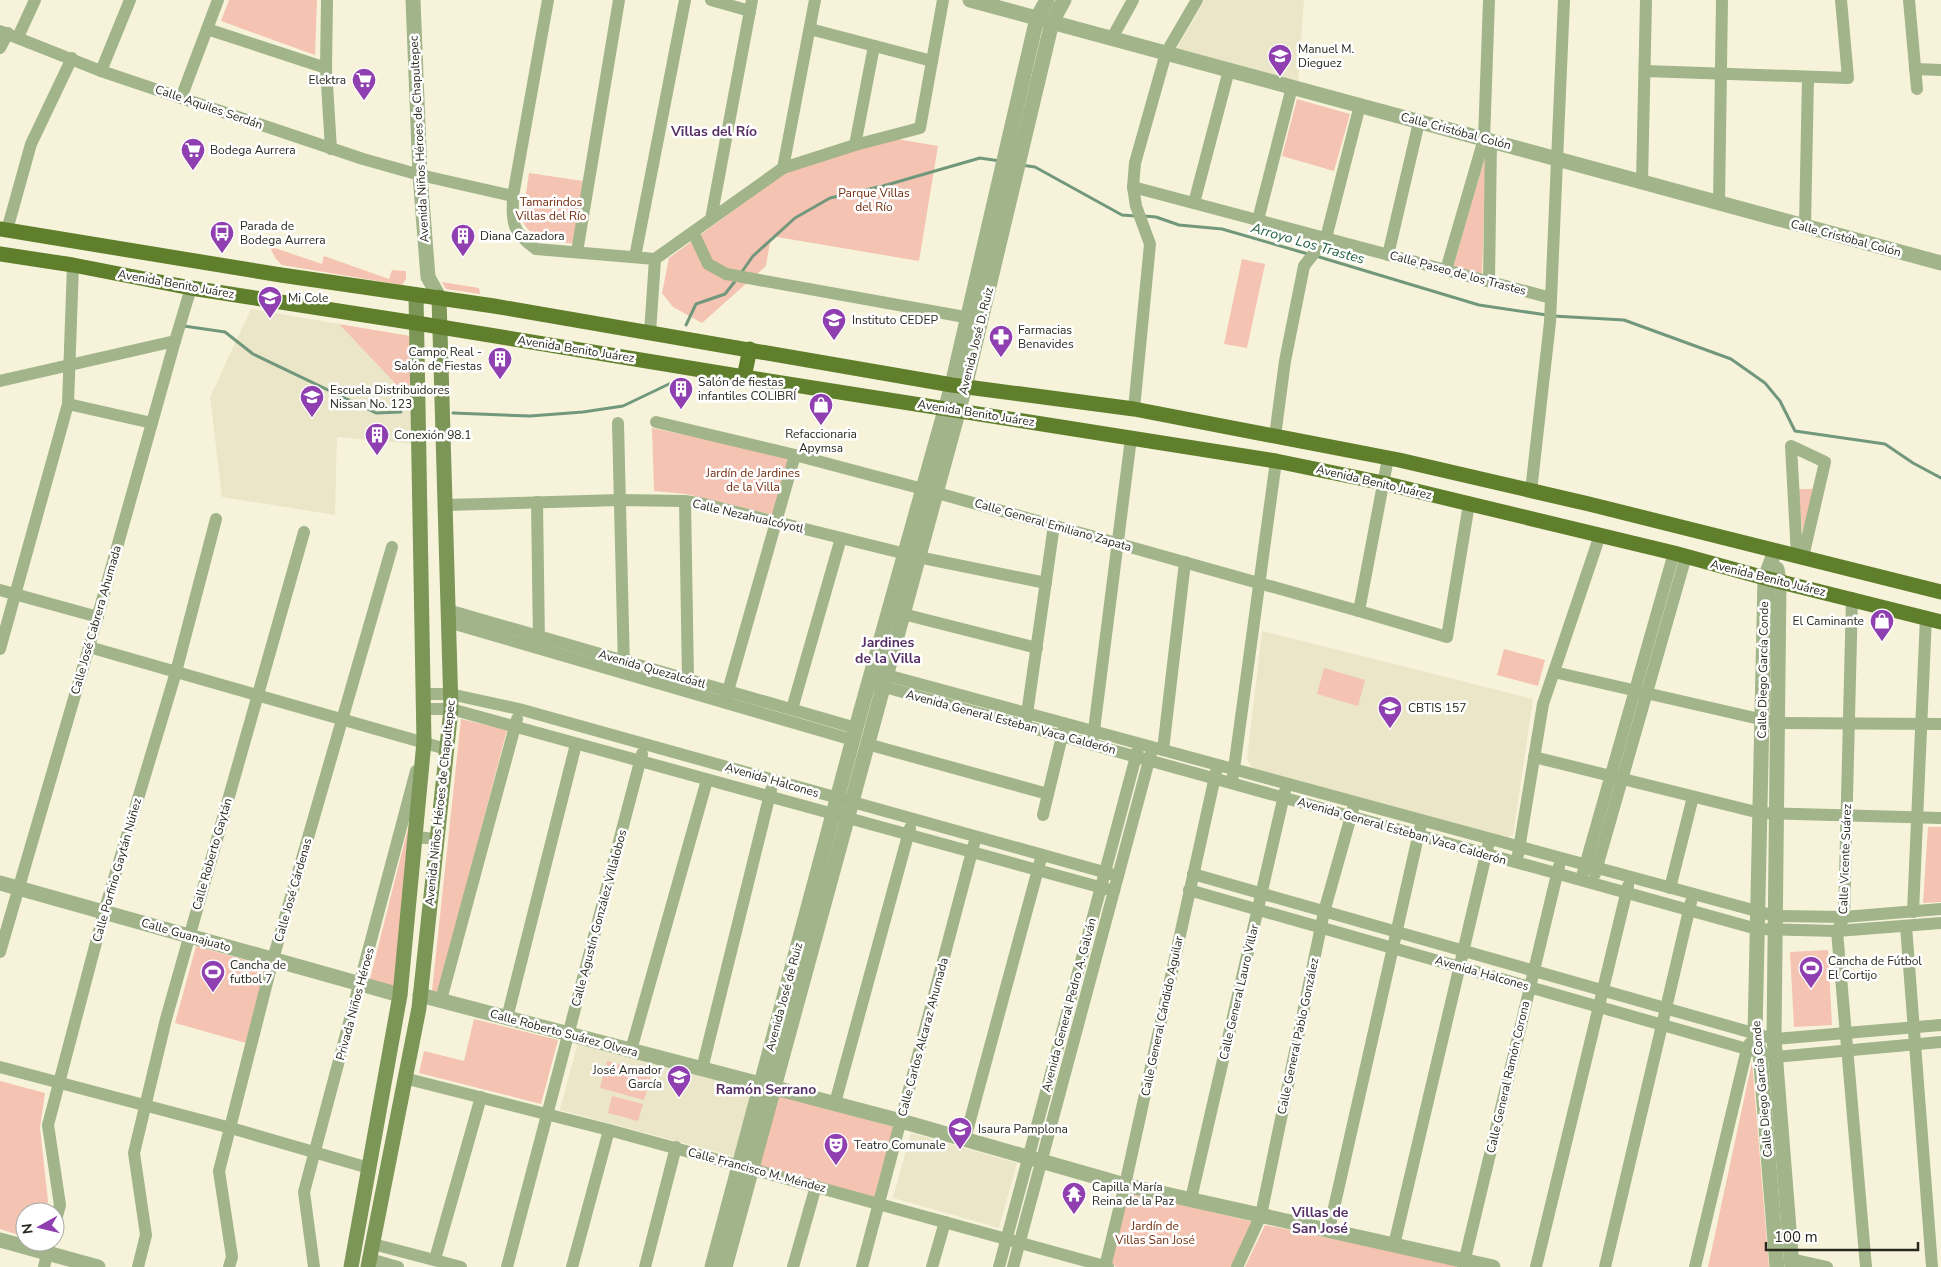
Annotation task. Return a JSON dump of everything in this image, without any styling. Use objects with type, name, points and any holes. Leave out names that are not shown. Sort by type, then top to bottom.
[{"type":"main road","name":"Avenida Benito Juárez","points":[[4,229],[233,266],[281,276],[439,297],[958,386],[1134,409],[1388,458],[1531,491],[1941,592]]},
{"type":"main road","name":"Avenida Benito Juárez","points":[[0,254],[73,265],[192,288],[416,323],[744,378],[1276,461],[1383,483],[1600,535],[1934,620]]},
{"type":"main road","name":"Avenida Niños Héroes de Chapultepec","points":[[351,1267],[400,995],[424,742],[416,295]]},
{"type":"main road","name":"Avenida Niños Héroes de Chapultepec","points":[[369,1263],[420,995],[451,701],[439,297]]},
{"type":"main road","points":[[744,378],[750,350]]},
{"type":"street","points":[[0,48],[8,34],[35,0]]},
{"type":"street","points":[[101,71],[130,0]]},
{"type":"street","points":[[181,98],[218,0]]},
{"type":"street","points":[[328,0],[326,68],[331,148]]},
{"type":"street","name":"Avenida Niños Héroes de Chapultepec","points":[[413,0],[420,175],[428,278],[439,297]]},
{"type":"street","points":[[548,0],[513,196],[512,217],[520,238],[536,249],[655,259],[782,168],[855,145],[920,128],[943,0]]},
{"type":"street","points":[[577,252],[619,0]]},
{"type":"street","points":[[635,257],[685,0]]},
{"type":"street","points":[[711,0],[751,5],[711,219]]},
{"type":"street","points":[[782,168],[815,0]]},
{"type":"street","name":"Calle Cristóbal Colón","points":[[970,0],[1941,263]]},
{"type":"street","name":"Avenida José D. Ruiz","points":[[1013,156],[1037,18],[1047,0]]},
{"type":"street","name":"Avenida José D. Ruiz","points":[[859,738],[952,409],[1013,156],[1052,22],[1064,0]]},
{"type":"street","points":[[1112,38],[1133,0]]},
{"type":"street","points":[[1134,409],[1150,244],[1136,206],[1133,187],[1135,163],[1166,53],[1197,0]]},
{"type":"street","points":[[1489,0],[1487,140],[1489,281]]},
{"type":"street","points":[[1531,491],[1550,322],[1564,0]]},
{"type":"street","points":[[1642,182],[1646,0]]},
{"type":"street","points":[[1719,203],[1722,0]]},
{"type":"street","points":[[1644,71],[1848,78],[1841,0]]},
{"type":"street","points":[[1909,0],[1917,89]]},
{"type":"street","points":[[207,29],[326,68]]},
{"type":"street","points":[[810,29],[932,61]]},
{"type":"street","name":"Calle Aquiles Serdán","points":[[8,34],[101,71],[331,148],[420,175],[513,196]]},
{"type":"street","points":[[855,145],[874,46]]},
{"type":"street","points":[[4,229],[31,144],[72,58]]},
{"type":"street","points":[[1915,69],[1941,70]]},
{"type":"street","points":[[1194,203],[1229,70]]},
{"type":"street","points":[[1805,226],[1808,77]]},
{"type":"street","points":[[1258,220],[1292,87]]},
{"type":"street","points":[[1275,436],[1285,361],[1304,266],[1326,238],[1360,106]]},
{"type":"street","points":[[1388,255],[1419,122]]},
{"type":"street","points":[[1446,270],[1487,140]]},
{"type":"street","name":"Calle Paseo de los Trastes","points":[[1133,187],[1489,281],[1551,301]]},
{"type":"street","points":[[693,232],[708,264],[726,274],[974,318]]},
{"type":"street","points":[[650,332],[655,259]]},
{"type":"street","points":[[0,649],[68,404],[73,265]]},
{"type":"street","points":[[416,295],[428,278]]},
{"type":"street","name":"Calle José Cabrera Ahumada","points":[[0,952],[98,617],[175,341],[192,288]]},
{"type":"street","points":[[0,381],[175,341]]},
{"type":"street","points":[[68,404],[152,423]]},
{"type":"street","name":"Calle General Emiliano Zapata","points":[[656,422],[930,490],[1359,610],[1447,637],[1469,504]]},
{"type":"street","points":[[618,423],[624,667]]},
{"type":"street","points":[[1092,745],[1131,438]]},
{"type":"street","points":[[1791,446],[1825,462],[1800,557],[1791,446]]},
{"type":"street","points":[[726,697],[795,455]]},
{"type":"street","points":[[1359,610],[1388,458]]},
{"type":"street","points":[[1232,784],[1276,461]]},
{"type":"street","name":"Calle Nezahualcóyotl","points":[[445,505],[620,500],[686,501],[912,555],[1046,583]]},
{"type":"street","points":[[686,501],[688,679]]},
{"type":"street","points":[[537,502],[538,642]]},
{"type":"street","name":"Calle Porfirio Gaytán Núñez","points":[[60,1202],[48,1125],[104,912],[176,672],[216,519]]},
{"type":"street","points":[[1026,726],[1054,525]]},
{"type":"street","name":"Calle Roberto Gaytán","points":[[138,1267],[146,1235],[134,1153],[189,936],[304,532]]},
{"type":"street","points":[[1516,862],[1543,704],[1600,535]]},
{"type":"street","points":[[792,709],[841,538]]},
{"type":"street","name":"Calle José Cárdenas","points":[[229,1267],[232,1257],[219,1171],[232,1128],[273,959],[392,546]]},
{"type":"street","name":"Calle Diego García Conde","points":[[1775,551],[1762,720],[1755,1034],[1761,1053],[1792,1263]]},
{"type":"street","name":"Avenida José D. Ruiz","points":[[877,679],[902,614],[912,555]]},
{"type":"street","points":[[1587,882],[1680,555]]},
{"type":"street","name":"Avenida General Pedro A. Galván","points":[[999,1267],[1035,1159],[1114,890],[1149,761],[1158,749],[1185,562]]},
{"type":"street","name":"Calle Diego García Conde","points":[[1772,580],[1777,722],[1774,1039],[1761,1053],[1777,1267]]},
{"type":"street","points":[[0,590],[98,617]]},
{"type":"street","name":"Calle Vicente Suárez","points":[[1852,598],[1844,917],[1837,931],[1866,1267]]},
{"type":"street","points":[[902,614],[1037,648]]},
{"type":"street","name":"Avenida Quezalcóatl","points":[[448,616],[1048,794]]},
{"type":"street","points":[[1913,912],[1922,724],[1934,620]]},
{"type":"street","points":[[89,647],[446,749]]},
{"type":"street","name":"Avenida Quezalcóatl","points":[[624,667],[688,679],[726,697],[792,709],[859,738]]},
{"type":"street","points":[[1554,672],[1762,720],[1777,722],[1941,724]]},
{"type":"street","name":"Avenida General Esteban Vaca Calderón","points":[[877,679],[1028,713],[1758,911],[1775,923],[1837,931],[1941,923]]},
{"type":"street","name":"Avenida General Esteban Vaca Calderón","points":[[877,679],[1092,745],[1757,929],[1775,923],[1941,910]]},
{"type":"street","name":"Avenida Halcones","points":[[424,701],[451,701],[519,709],[1118,876]]},
{"type":"street","name":"Avenida Halcones","points":[[451,701],[516,727],[1114,890]]},
{"type":"street","points":[[441,1000],[516,727],[519,709]]},
{"type":"street","points":[[1044,815],[1065,724]]},
{"type":"street","name":"Avenida José de Ruiz","points":[[725,1267],[746,1166],[840,816],[859,738]]},
{"type":"street","name":"Privada Niños Héroes","points":[[314,1267],[304,1192],[424,742]]},
{"type":"street","points":[[506,1018],[576,744]]},
{"type":"street","name":"Calle Agustín González Villalobos","points":[[507,1267],[645,744]]},
{"type":"street","name":"Avenida General Pedro A. Galván","points":[[1013,1267],[1020,1242],[1035,1159],[1104,872],[1139,744]]},
{"type":"street","points":[[1534,757],[1760,813],[1776,815],[1941,818]]},
{"type":"street","name":"Calle General Cándido Aguilar","points":[[1106,1267],[1126,1185],[1192,874],[1218,765]]},
{"type":"street","points":[[632,1050],[707,780]]},
{"type":"street","points":[[702,1069],[773,780]]},
{"type":"street","name":"Calle General Lauro Villar","points":[[1191,1200],[1287,784]]},
{"type":"street","points":[[1670,888],[1693,797]]},
{"type":"street","name":"Calle General Pablo González","points":[[1237,1267],[1261,1215],[1320,927],[1355,802]]},
{"type":"street","points":[[835,1103],[912,818]]},
{"type":"street","points":[[1329,1230],[1422,820]]},
{"type":"street","name":"Calle Carlos Alcaraz Ahumada","points":[[862,1267],[976,836]]},
{"type":"street","points":[[415,837],[437,840]]},
{"type":"street","points":[[1394,1245],[1490,839]]},
{"type":"street","points":[[965,1139],[1042,855]]},
{"type":"street","name":"Calle General Ramón Corona","points":[[1464,1264],[1560,858]]},
{"type":"street","name":"Avenida Halcones","points":[[1192,874],[1774,1039],[1941,1024]]},
{"type":"street","points":[[1536,1267],[1630,877]]},
{"type":"street","name":"Calle Guanajuato","points":[[0,883],[400,995]]},
{"type":"street","name":"Avenida Halcones","points":[[1189,890],[1761,1053]]},
{"type":"street","points":[[1605,1267],[1693,894]]},
{"type":"street","points":[[1906,926],[1932,1267]]},
{"type":"street","name":"Calle Roberto Suárez Olvera","points":[[420,995],[835,1103],[1126,1185],[1394,1245],[1464,1264],[1493,1267]]},
{"type":"street","points":[[1695,1267],[1761,1053],[1847,1051],[1941,1042]]},
{"type":"street","points":[[0,1067],[232,1128],[369,1168]]},
{"type":"street","name":"Calle Francisco M. Méndez","points":[[404,1078],[746,1166],[1106,1267]]},
{"type":"street","points":[[435,1260],[481,1097]]},
{"type":"street","points":[[572,1267],[609,1130]]},
{"type":"street","points":[[645,1267],[676,1148]]},
{"type":"street","name":"Avenida José de Ruiz","points":[[712,1267],[746,1166]]},
{"type":"street","points":[[794,1267],[816,1186]]},
{"type":"street","points":[[932,1267],[945,1222]]},
{"type":"street","points":[[0,1240],[98,1267]]},
{"type":"street","points":[[373,1244],[461,1267]]},
{"type":"street","points":[[369,1263],[398,1267]]},
{"type":"street","points":[[1792,1263],[1826,1267]]},
{"type":"shaded area","points":[[1205,0],[1304,0],[1298,81],[1175,51]]},
{"type":"shaded area","name":"Escuela Distribuidores Nissan No. 123","points":[[251,309],[339,324],[411,400],[412,444],[337,437],[335,515],[222,497],[210,397]]},
{"type":"shaded area","name":"CBTIS 157","points":[[1262,631],[1533,699],[1513,835],[1507,838],[1253,770],[1247,759]]},
{"type":"shaded area","points":[[578,1042],[753,1091],[736,1157],[560,1110]]},
{"type":"shaded area","points":[[911,1133],[1017,1163],[999,1228],[893,1198]]},
{"type":"green space","points":[[229,0],[317,0],[315,55],[221,21]]},
{"type":"green space","points":[[1297,99],[1350,114],[1334,171],[1282,156]]},
{"type":"green space","name":"Parque Villas del Río","points":[[891,138],[938,146],[919,261],[771,236],[766,266],[702,323],[673,307],[662,293],[669,258],[790,169]]},
{"type":"green space","points":[[1486,154],[1482,275],[1453,267]]},
{"type":"green space","name":"Tamarindos Villas del Río","points":[[529,173],[583,181],[574,244],[544,240],[533,234],[522,221]]},
{"type":"green space","points":[[269,246],[322,264],[324,256],[389,279],[392,270],[406,271],[406,279],[402,285],[282,265],[276,259]]},
{"type":"green space","points":[[1242,259],[1265,264],[1247,348],[1224,344]]},
{"type":"green space","points":[[442,282],[479,288],[480,294],[446,289]]},
{"type":"green space","points":[[339,324],[410,336],[411,400]]},
{"type":"green space","name":"Jardín de Jardines de la Villa","points":[[652,428],[790,457],[775,515],[686,494],[654,491]]},
{"type":"green space","points":[[1798,489],[1813,489],[1803,534]]},
{"type":"green space","points":[[1504,649],[1545,660],[1538,686],[1497,675]]},
{"type":"green space","points":[[1324,668],[1365,680],[1358,706],[1317,694]]},
{"type":"green space","points":[[461,719],[507,730],[438,993],[432,991]]},
{"type":"green space","points":[[412,812],[395,990],[369,983]]},
{"type":"green space","points":[[1928,827],[1941,827],[1941,902],[1923,903]]},
{"type":"green space","name":"Cancha de futbol 7","points":[[196,946],[267,966],[246,1043],[175,1023]]},
{"type":"green space","name":"Cancha de Fútbol El Cortijo","points":[[1828,950],[1832,1025],[1794,1027],[1790,952]]},
{"type":"green space","points":[[474,1019],[558,1040],[541,1104],[419,1073],[424,1051],[464,1061]]},
{"type":"green space","points":[[607,1061],[652,1072],[644,1100],[600,1088]]},
{"type":"green space","points":[[1752,1062],[1769,1267],[1708,1267]]},
{"type":"green space","points":[[0,1081],[45,1093],[40,1128],[48,1201],[15,1202],[15,1234],[0,1229]]},
{"type":"green space","points":[[779,1095],[897,1128],[877,1199],[759,1166]]},
{"type":"green space","points":[[612,1096],[643,1104],[638,1121],[608,1113]]},
{"type":"green space","name":"Jardín de Villas San José","points":[[1129,1192],[1254,1222],[1232,1267],[1117,1267],[1111,1265]]},
{"type":"green space","points":[[1265,1225],[1456,1264],[1456,1267],[1245,1267]]},
{"type":"waterway","name":"Arroyo Los Trastes","points":[[741,273],[753,256],[795,218],[830,198],[883,186],[980,158],[1000,161]]},
{"type":"waterway","name":"Arroyo Los Trastes","points":[[1021,165],[1035,167],[1122,215],[1135,216]]},
{"type":"waterway","name":"Arroyo Los Trastes","points":[[1144,216],[1156,217],[1179,225],[1222,229],[1308,254]]},
{"type":"waterway","name":"Arroyo Los Trastes","points":[[1316,256],[1479,305],[1547,315]]},
{"type":"waterway","name":"Arroyo Los Trastes","points":[[686,325],[696,304],[725,294],[736,280]]},
{"type":"waterway","name":"Arroyo Los Trastes","points":[[1553,316],[1624,320],[1731,359],[1765,383],[1780,401],[1795,431],[1885,444],[1913,463],[1941,478]]},
{"type":"waterway","name":"Arroyo Los Trastes","points":[[184,326],[225,332],[253,354],[376,413],[401,412]]},
{"type":"waterway","name":"Arroyo Los Trastes","points":[[453,413],[530,416],[583,412],[623,406],[669,384]]},
{"type":"place","name":"Manuel M. Dieguez","points":[[1280,77]]},
{"type":"place","name":"Elektra","points":[[364,101]]},
{"type":"place","name":"Bodega Aurrera","points":[[193,171]]},
{"type":"place","name":"Parada de Bodega Aurrera","points":[[222,254]]},
{"type":"place","name":"Diana Cazadora","points":[[463,257]]},
{"type":"place","name":"Mi Cole","points":[[270,319]]},
{"type":"place","name":"Instituto CEDEP","points":[[834,341]]},
{"type":"place","name":"Farmacias Benavides","points":[[1001,358]]},
{"type":"place","name":"Campo Real - Salón de Fiestas","points":[[500,380]]},
{"type":"place","name":"Salón de fiestas infantiles COLIBRÍ","points":[[681,410]]},
{"type":"place","name":"Escuela Distribuidores Nissan No. 123","points":[[312,418]]},
{"type":"place","name":"Refaccionaria Apymsa","points":[[821,426]]},
{"type":"place","name":"Conexión 98.1","points":[[377,456]]},
{"type":"place","name":"El Caminante","points":[[1882,642]]},
{"type":"place","name":"CBTIS 157","points":[[1390,729]]},
{"type":"place","name":"Cancha de Fútbol El Cortijo","points":[[1811,989]]},
{"type":"place","name":"Cancha de futbol 7","points":[[213,993]]},
{"type":"place","name":"José Amador García","points":[[679,1098]]},
{"type":"place","name":"Isaura Pamplona","points":[[960,1150]]},
{"type":"place","name":"Teatro Comunale","points":[[836,1166]]},
{"type":"place","name":"Capilla María Reina de la Paz","points":[[1074,1215]]},
{"type":"district","name":"Villas del Río","points":[[714,131]]},
{"type":"district","name":"Jardines de la Villa","points":[[888,650]]},
{"type":"district","name":"Ramón Serrano","points":[[766,1089]]},
{"type":"district","name":"Villas de San José","points":[[1320,1220]]}]
